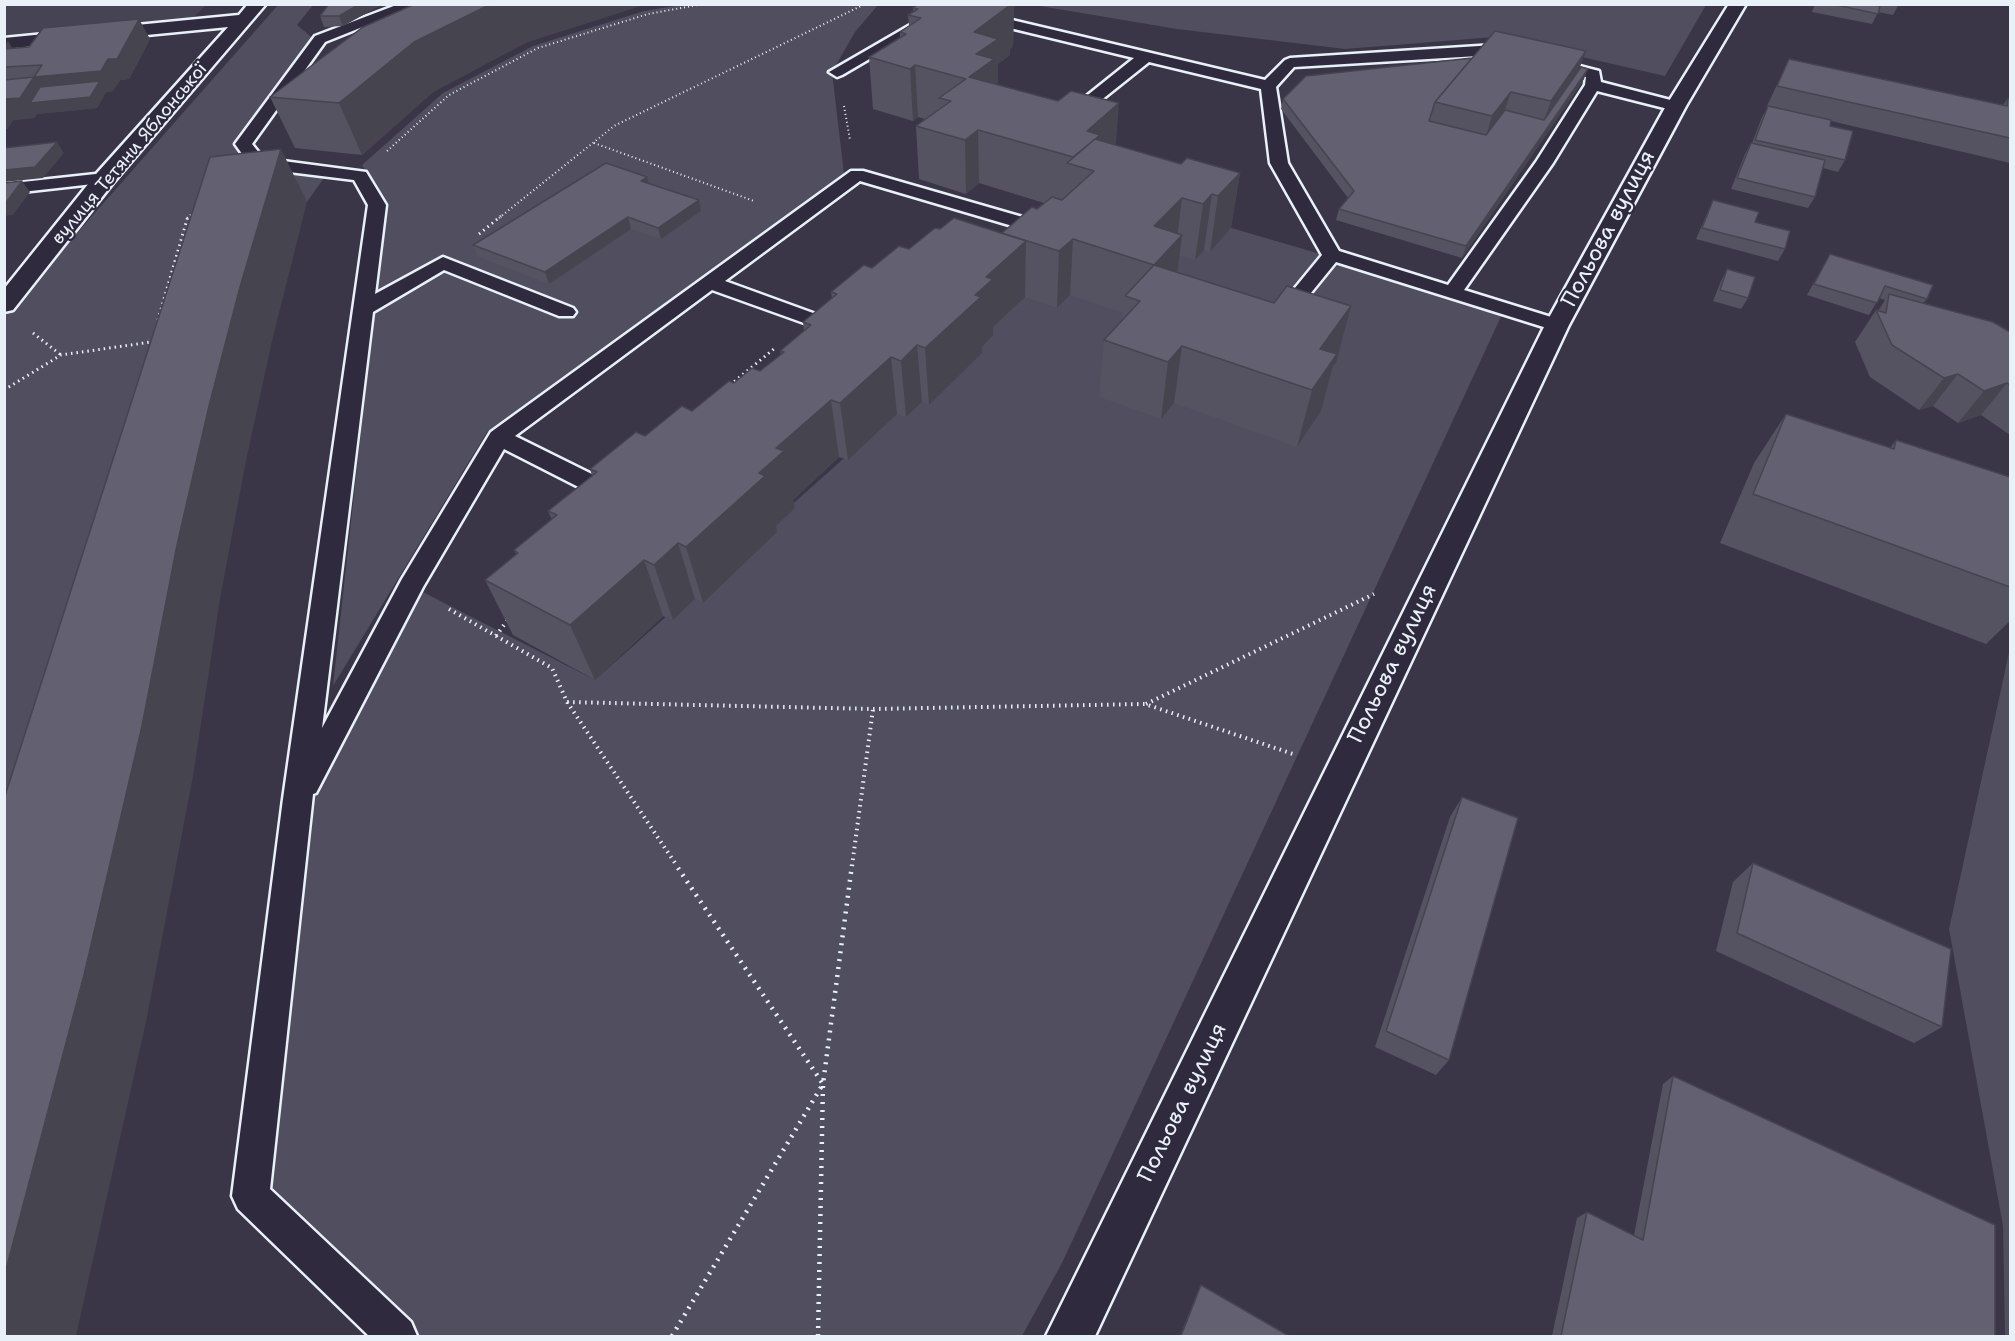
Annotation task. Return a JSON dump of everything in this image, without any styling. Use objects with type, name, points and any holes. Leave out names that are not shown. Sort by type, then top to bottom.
[{"type":"street","name":"Польова вулиця","points":[[1070,1336],[1557,325],[1676,106],[1738,4]]},
{"type":"street","points":[[4,44],[252,12]]},
{"type":"street","name":"вулиця Тетяни Яблонської","points":[[4,305],[105,178],[252,12]]},
{"type":"lane","points":[[397,1336],[251,1196],[298,799],[376,205],[360,176],[281,166],[254,158],[243,144],[320,39],[413,4]]},
{"type":"lane","points":[[966,14],[992,18],[1144,58],[1268,86]]},
{"type":"lane","points":[[837,72],[933,16],[944,16]]},
{"type":"lane","points":[[1268,86],[1290,63],[1495,50],[1594,74],[1593,84],[1544,164],[1453,292]]},
{"type":"lane","points":[[1090,123],[1070,117],[1144,58]]},
{"type":"lane","points":[[1593,84],[1676,106]]},
{"type":"lane","points":[[1268,86],[1279,163],[1332,255],[1557,325]]},
{"type":"lane","points":[[271,103],[303,87]]},
{"type":"lane","points":[[298,799],[411,586],[499,437],[856,175],[1061,235]]},
{"type":"lane","points":[[4,189],[105,178]]},
{"type":"lane","points":[[1282,315],[1332,255]]},
{"type":"lane","points":[[363,309],[443,263],[566,312]]},
{"type":"lane","points":[[711,283],[839,329]]},
{"type":"lane","points":[[499,437],[623,500]]},
{"type":"path","points":[[360,176],[449,95],[538,48],[648,14],[703,4]]},
{"type":"path","points":[[443,263],[614,126],[865,4]]},
{"type":"path","points":[[594,143],[800,217]]},
{"type":"path","points":[[158,321],[188,215],[198,209]]},
{"type":"path","points":[[30,330],[61,355]]},
{"type":"path","points":[[148,353],[154,331]]},
{"type":"path","points":[[4,390],[61,355],[152,342]]},
{"type":"path","points":[[411,586],[552,668],[567,702],[823,1084]]},
{"type":"path","points":[[1145,704],[1376,593]]},
{"type":"path","points":[[567,702],[873,709],[1145,704],[1299,756]]},
{"type":"path","points":[[818,1336],[823,1084],[873,709]]},
{"type":"path","points":[[672,1336],[823,1084]]},
{"type":"shaded area","points":[[5,5],[206,5],[192,19],[5,37]]},
{"type":"shaded area","points":[[278,5],[313,5],[297,25],[315,40],[237,145],[326,175],[307,202],[239,210],[5,1077],[5,315]]},
{"type":"shaded area","points":[[681,5],[878,5],[855,32],[832,72],[844,174],[487,432],[333,686],[386,203],[362,165],[443,93],[533,46],[644,11]]},
{"type":"shaded area","points":[[1034,5],[1706,5],[1665,76],[1495,37],[1345,49],[1177,29]]},
{"type":"shaded area","points":[[1180,213],[1505,308],[1062,1263],[1022,1336],[397,1336],[251,1196],[298,799],[411,586],[595,680],[1025,297]]},
{"type":"shaded area","points":[[2010,648],[2010,1336],[2005,1336],[2003,1226],[1949,929]]},
{"type":"building","points":[[329,4],[360,4],[339,16],[320,16]]},
{"type":"building","points":[[415,4],[491,4],[414,42],[339,103],[270,97],[363,27]]},
{"type":"building","points":[[918,4],[1010,5],[974,32],[998,39],[976,54],[994,59],[969,77],[1058,101],[1071,91],[1119,103],[1087,131],[1100,135],[1073,157],[978,130],[965,140],[916,126],[951,101],[939,98],[966,79],[915,65],[910,69],[869,57],[906,34],[900,32],[921,18],[908,15],[918,9],[913,8]]},
{"type":"building","points":[[1832,4],[1872,4],[1880,6],[1878,14]]},
{"type":"building","points":[[139,19],[117,59],[108,59],[101,71],[34,77],[42,65],[4,67],[4,49],[29,47],[43,28]]},
{"type":"building","points":[[1495,31],[1586,51],[1551,101],[1511,92],[1492,116],[1435,102]]},
{"type":"building","points":[[1472,58],[1435,102],[1429,121],[1486,135],[1505,110],[1544,120],[1581,67],[1588,69],[1466,246],[1339,209],[1354,191],[1283,99],[1306,76]]},
{"type":"building","points":[[1789,59],[2007,106],[2008,98],[2010,99],[2010,138],[1777,86]]},
{"type":"building","points":[[34,77],[20,98],[4,99],[4,80]]},
{"type":"building","points":[[100,81],[90,97],[30,103],[40,87]]},
{"type":"building","points":[[1768,106],[1831,120],[1830,126],[1853,131],[1845,160],[1755,140]]},
{"type":"building","points":[[1095,139],[1181,164],[1187,158],[1240,173],[1218,196],[1212,194],[1203,204],[1182,198],[1154,226],[1182,235],[1154,265],[1073,239],[1059,251],[1002,233],[1032,207],[1037,209],[1052,197],[1062,200],[1094,171],[1067,163]]},
{"type":"building","points":[[57,142],[35,167],[4,170],[4,148]]},
{"type":"building","points":[[1751,143],[1825,160],[1815,197],[1737,178]]},
{"type":"building","points":[[281,149],[240,287],[209,406],[177,545],[142,726],[84,975],[4,1277],[4,799],[210,157]]},
{"type":"building","points":[[606,163],[647,177],[641,181],[699,200],[658,228],[628,217],[545,272],[473,245]]},
{"type":"building","points":[[22,181],[5,204],[4,204],[4,183]]},
{"type":"building","points":[[1713,200],[1759,212],[1755,222],[1790,231],[1785,249],[1702,228]]},
{"type":"building","points":[[954,218],[1026,241],[986,277],[993,279],[975,295],[981,297],[925,348],[917,345],[901,361],[891,357],[840,403],[831,400],[776,448],[784,451],[759,473],[765,476],[686,547],[678,543],[654,565],[644,560],[570,625],[485,580],[518,553],[514,550],[557,515],[548,511],[597,472],[590,469],[636,432],[645,436],[682,406],[692,411],[729,381],[734,383],[752,368],[760,371],[784,352],[780,351],[811,325],[803,322],[837,294],[831,292],[864,265],[872,268],[899,246],[909,249],[935,228],[940,229]]},
{"type":"building","points":[[1830,254],[1933,285],[1927,299],[1885,286],[1877,303],[1814,284]]},
{"type":"building","points":[[1154,265],[1274,303],[1287,286],[1351,306],[1320,349],[1337,354],[1312,390],[1182,346],[1168,362],[1104,340],[1140,301],[1125,296]]},
{"type":"building","points":[[1727,269],[1755,277],[1748,298],[1720,290]]},
{"type":"building","points":[[1889,294],[1993,322],[2010,332],[2010,385],[2007,383],[1984,391],[1958,374],[1944,378],[1892,345],[1876,310],[1886,313]]},
{"type":"building","points":[[1786,414],[1894,449],[1896,440],[2010,477],[2010,587],[1753,494]]},
{"type":"building","points":[[1462,797],[1518,818],[1449,1060],[1386,1031]]},
{"type":"building","points":[[1753,863],[1951,949],[1942,1027],[1737,933]]},
{"type":"building","points":[[1673,1076],[1995,1225],[1995,1336],[1561,1336],[1587,1212],[1643,1240]]},
{"type":"building","points":[[1201,1285],[1289,1336],[1181,1336]]}]
